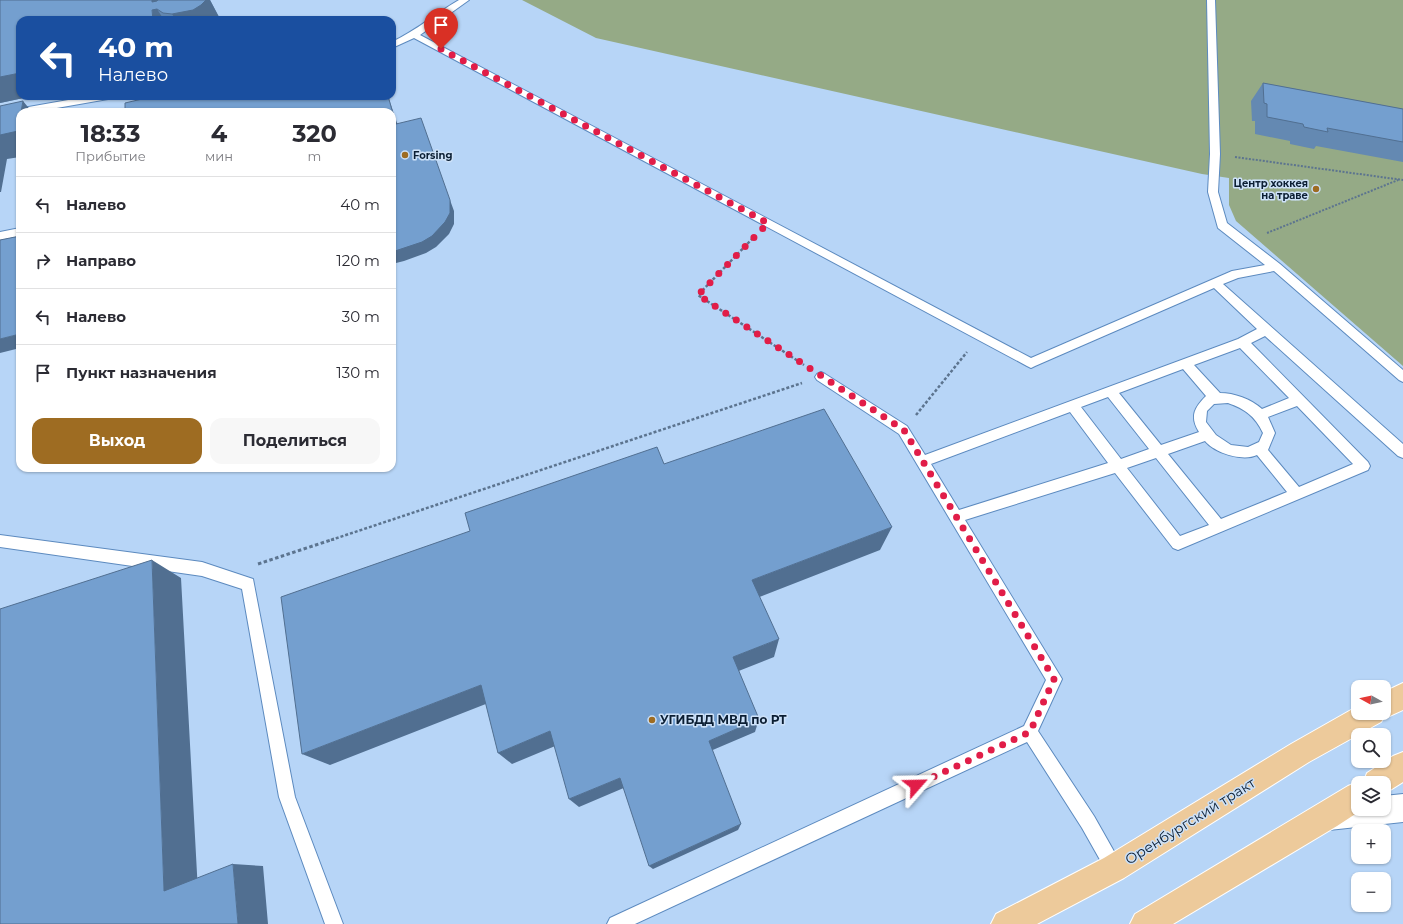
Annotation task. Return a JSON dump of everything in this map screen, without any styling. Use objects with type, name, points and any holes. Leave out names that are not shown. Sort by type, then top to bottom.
[{"type":"main road","points":[[1391,702],[1403,696]]},
{"type":"main road","name":"Оренбургский тракт","points":[[1006,924],[1114,868],[1300,753],[1359,720]]},
{"type":"main road","points":[[1388,776],[1403,766]]},
{"type":"main road","points":[[1145,924],[1351,801]]},
{"type":"street","points":[[1327,816],[1403,808]]},
{"type":"lane","points":[[396,43],[414,35],[446,11],[465,0]]},
{"type":"lane","points":[[1211,0],[1215,154],[1213,192],[1222,224],[1276,267],[1403,377]]},
{"type":"lane","points":[[414,35],[1031,362],[1236,274],[1276,267]]},
{"type":"lane","points":[[32,108],[68,100]]},
{"type":"lane","points":[[0,115],[16,111]]},
{"type":"lane","points":[[0,236],[16,233]]},
{"type":"lane","points":[[1215,283],[1403,452]]},
{"type":"lane","points":[[922,461],[1242,342],[1266,330]]},
{"type":"lane","points":[[1072,405],[1178,544],[1363,466],[1242,342]]},
{"type":"lane","points":[[1185,363],[1217,399]]},
{"type":"lane","points":[[616,924],[1030,732],[1054,679],[904,430],[821,377]]},
{"type":"lane","points":[[1110,391],[1219,527]]},
{"type":"lane","points":[[1228,398],[1247,404],[1260,415],[1263,418],[1269,433],[1264,446],[1249,452],[1229,450],[1211,439],[1200,423],[1201,409],[1211,399],[1228,398]]},
{"type":"lane","points":[[1260,415],[1299,400]]},
{"type":"lane","points":[[956,517],[1118,466],[1208,434]]},
{"type":"lane","points":[[1259,448],[1297,494]]},
{"type":"lane","points":[[0,541],[202,569],[248,584],[287,797],[334,924]]},
{"type":"lane","points":[[1030,732],[1088,822],[1114,868]]},
{"type":"path","points":[[1215,154],[1403,180]]},
{"type":"path","points":[[1245,243],[1400,179]]},
{"type":"path","points":[[768,223],[698,295],[821,377]]},
{"type":"path","points":[[904,430],[980,336]]},
{"type":"path","points":[[223,576],[821,377]]},
{"type":"green space","name":"Центр хоккея на траве","points":[[522,0],[1403,0],[1403,366],[1236,221],[1229,205],[1229,178],[1202,174],[596,38]]},
{"type":"building","points":[[0,0],[152,0],[152,2],[158,0],[206,0],[193,10],[172,14],[163,13],[157,9],[152,10],[153,16],[16,16],[16,74],[0,77]]},
{"type":"building","points":[[1263,83],[1403,109],[1403,142],[1327,128],[1328,132],[1304,127],[1303,124],[1267,117],[1267,104],[1264,103]]},
{"type":"building","points":[[138,100],[389,100],[391,108],[125,108],[125,103]]},
{"type":"building","points":[[23,101],[22,108],[16,108],[16,131],[0,135],[0,106]]},
{"type":"building","points":[[421,118],[450,200],[450,213],[445,222],[432,236],[422,242],[396,251],[396,124]]},
{"type":"building","points":[[16,237],[16,335],[0,339],[0,240]]},
{"type":"building","points":[[824,409],[892,527],[752,580],[779,639],[733,657],[759,719],[709,741],[741,824],[649,866],[620,778],[569,799],[550,731],[498,753],[481,685],[302,754],[281,597],[470,531],[465,513],[657,447],[664,464]]},
{"type":"building","points":[[152,560],[164,891],[233,864],[238,924],[0,924],[0,609]]},
{"type":"place","name":"Forsing","points":[[405,155]]},
{"type":"place","name":"Центр хоккея на траве","points":[[1316,189]]},
{"type":"place","name":"УГИБДД МВД по РТ","points":[[652,720]]},
{"type":"route","points":[[441,49],[768,223],[698,295],[904,430],[1054,679],[1030,732],[916,785]]}]
